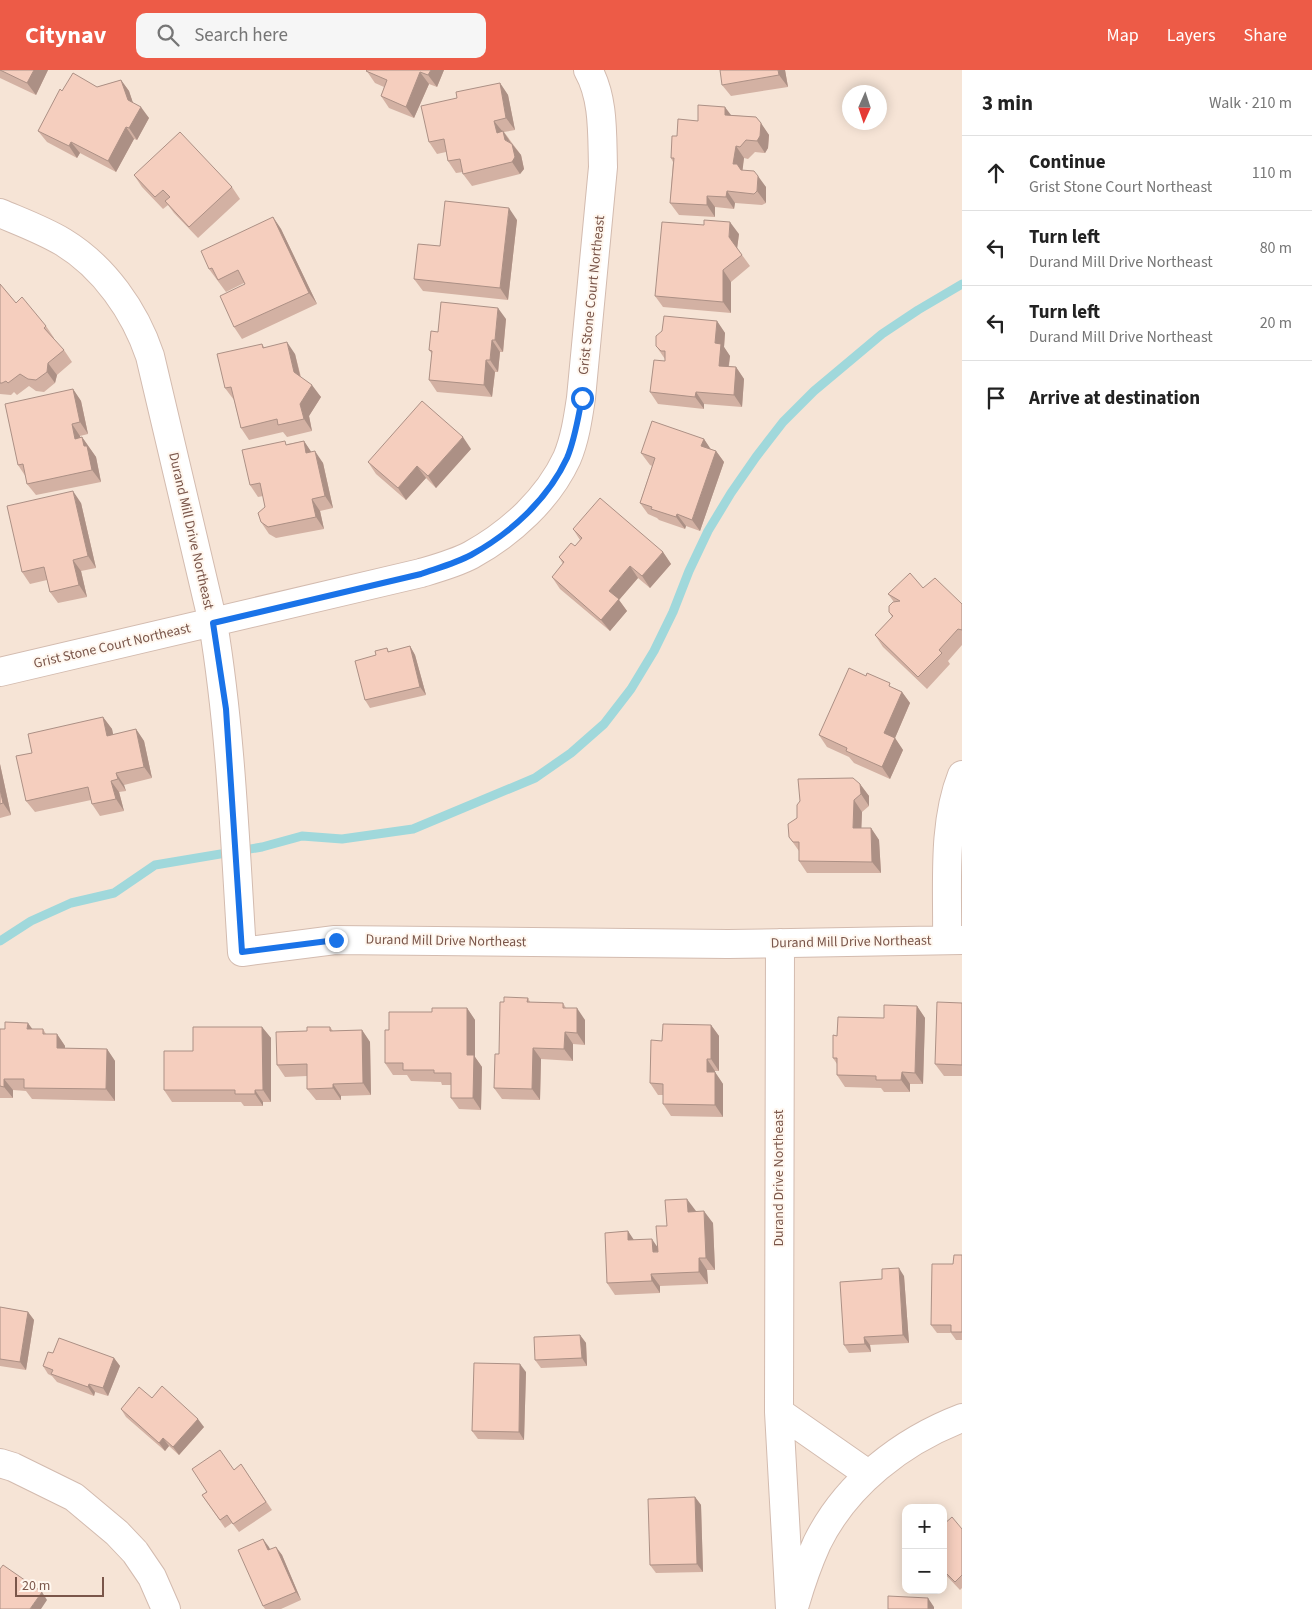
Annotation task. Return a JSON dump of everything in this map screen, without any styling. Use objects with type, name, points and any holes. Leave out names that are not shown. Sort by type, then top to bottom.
[{"type":"street","name":"Grist Stone Court Northeast","points":[[0,672],[421,574],[470,556],[487,546],[540,500],[567,458],[582,398],[603,167],[602,133],[596,72]]},
{"type":"street","name":"Durand Mill Drive Northeast","points":[[0,212],[40,230],[79,253],[95,267],[108,283],[143,335],[159,393],[213,623],[226,709],[242,952],[336,940],[728,944],[955,940]]},
{"type":"street","points":[[955,940],[950,827],[956,789],[962,776]]},
{"type":"street","name":"Durand Drive Northeast","points":[[780,943],[779,1412],[790,1609]]},
{"type":"street","points":[[779,1412],[868,1474]]},
{"type":"street","points":[[794,1609],[804,1574],[818,1542],[837,1511],[868,1474],[906,1446],[962,1418]]},
{"type":"street","points":[[0,1464],[12,1467],[74,1497],[117,1533],[135,1552],[147,1570],[166,1609]]},
{"type":"shaded area","points":[[0,70],[962,70],[962,1609],[0,1609]]},
{"type":"building","points":[[0,70],[34,70],[27,83]]},
{"type":"building","points":[[367,70],[431,70],[428,75],[420,72],[406,107],[381,96],[387,80]]},
{"type":"building","points":[[720,70],[778,70],[779,75],[722,85]]},
{"type":"building","points":[[73,73],[97,87],[121,80],[128,100],[141,107],[129,128],[126,127],[108,161],[71,142],[69,146],[38,131],[60,89],[62,91]]},
{"type":"building","points":[[500,83],[506,118],[494,121],[497,133],[503,131],[505,140],[512,144],[515,157],[512,162],[463,174],[460,159],[448,161],[444,139],[429,142],[421,106],[457,98],[456,92]]},
{"type":"building","points":[[698,105],[725,107],[725,115],[756,117],[761,123],[760,136],[757,141],[746,140],[740,147],[736,146],[733,164],[737,164],[741,170],[754,171],[758,176],[757,191],[754,194],[727,191],[726,197],[707,196],[707,205],[670,203],[674,158],[671,158],[672,136],[677,136],[678,119],[698,121]]},
{"type":"building","points":[[180,132],[232,187],[189,227],[165,201],[170,197],[163,190],[155,197],[134,175]]},
{"type":"building","points":[[445,201],[509,208],[500,288],[414,279],[418,244],[440,246]]},
{"type":"building","points":[[273,217],[309,293],[234,327],[220,296],[245,284],[238,270],[218,280],[212,268],[209,269],[201,251]]},
{"type":"building","points":[[704,220],[730,222],[729,237],[742,255],[723,270],[723,302],[655,296],[662,222],[704,225]]},
{"type":"building","points":[[0,284],[16,303],[22,297],[46,326],[44,328],[64,350],[48,363],[47,372],[36,380],[28,379],[20,374],[8,383],[6,381],[0,383]]},
{"type":"building","points":[[441,302],[498,308],[495,340],[492,340],[490,360],[486,360],[484,385],[429,380],[432,351],[429,350],[431,331],[438,332]]},
{"type":"building","points":[[664,316],[717,321],[715,343],[721,344],[719,366],[736,367],[734,395],[696,392],[695,397],[650,392],[654,360],[665,361],[665,351],[661,351],[656,346],[656,336],[662,331]]},
{"type":"building","points":[[287,342],[294,372],[312,385],[300,404],[304,419],[278,425],[277,419],[241,428],[231,387],[225,388],[217,354],[262,344],[263,348]]},
{"type":"building","points":[[73,389],[80,422],[72,424],[75,439],[82,437],[84,446],[87,446],[92,470],[27,484],[23,464],[18,465],[5,404]]},
{"type":"building","points":[[422,401],[463,437],[428,476],[417,466],[398,488],[368,462]]},
{"type":"building","points":[[652,421],[704,439],[701,446],[716,451],[692,520],[677,514],[676,517],[651,509],[652,507],[640,503],[655,458],[641,453]]},
{"type":"building","points":[[285,441],[286,445],[304,441],[306,453],[315,451],[325,496],[312,499],[316,517],[268,527],[261,522],[258,513],[265,507],[260,483],[250,485],[242,450]]},
{"type":"building","points":[[73,491],[88,556],[73,560],[79,585],[50,592],[44,567],[22,572],[7,506]]},
{"type":"building","points":[[600,498],[663,552],[642,576],[630,566],[609,591],[619,599],[601,620],[552,577],[564,562],[559,557],[571,543],[575,546],[582,538],[573,529]]},
{"type":"building","points":[[910,573],[923,588],[935,578],[962,604],[962,630],[958,629],[939,650],[942,653],[918,677],[875,635],[893,616],[889,612],[889,606],[893,602],[900,601],[888,594]]},
{"type":"building","points":[[410,646],[420,687],[365,700],[355,661],[376,655],[375,651],[387,648],[388,652]]},
{"type":"building","points":[[849,668],[866,676],[867,673],[890,683],[889,686],[902,692],[884,733],[895,738],[882,767],[846,751],[847,748],[819,735]]},
{"type":"building","points":[[103,717],[107,736],[136,729],[144,767],[116,773],[118,779],[111,781],[116,799],[92,804],[88,787],[26,801],[16,756],[32,753],[28,734]]},
{"type":"building","points":[[853,778],[860,784],[861,794],[854,800],[853,828],[871,828],[872,862],[799,861],[799,842],[793,842],[789,837],[788,824],[797,818],[797,805],[800,801],[798,779]]},
{"type":"building","points":[[0,789],[3,803],[0,804]]},
{"type":"building","points":[[504,997],[528,998],[527,1002],[563,1003],[563,1008],[577,1008],[577,1033],[565,1032],[564,1049],[533,1048],[532,1089],[494,1088],[495,1054],[499,1054],[500,1002],[504,1002]]},
{"type":"building","points":[[937,1002],[962,1003],[962,1065],[935,1064]]},
{"type":"building","points":[[884,1005],[917,1006],[915,1073],[902,1072],[901,1080],[876,1080],[876,1076],[837,1075],[837,1058],[833,1058],[833,1035],[837,1036],[838,1017],[884,1018]]},
{"type":"building","points":[[432,1008],[467,1008],[467,1055],[474,1055],[473,1098],[451,1098],[451,1073],[434,1073],[434,1070],[403,1070],[403,1063],[385,1063],[385,1030],[389,1030],[389,1012],[432,1012]]},
{"type":"building","points":[[5,1022],[28,1023],[27,1029],[43,1029],[43,1034],[57,1034],[57,1048],[107,1049],[106,1089],[24,1088],[24,1079],[4,1079],[4,1087],[0,1086],[0,1029],[5,1029]]},
{"type":"building","points":[[663,1024],[711,1025],[711,1059],[707,1059],[707,1072],[715,1072],[715,1105],[663,1104],[663,1084],[650,1083],[651,1040],[662,1041]]},
{"type":"building","points":[[193,1027],[262,1027],[263,1090],[255,1090],[255,1094],[235,1094],[235,1090],[164,1090],[164,1051],[193,1051]]},
{"type":"building","points":[[307,1027],[330,1027],[330,1031],[362,1030],[363,1083],[333,1084],[333,1088],[307,1089],[307,1064],[277,1065],[276,1032],[307,1031]]},
{"type":"building","points":[[687,1199],[688,1212],[704,1211],[706,1258],[699,1258],[699,1272],[651,1274],[652,1281],[607,1283],[605,1233],[628,1231],[628,1240],[652,1239],[653,1252],[658,1252],[656,1226],[667,1226],[665,1200]]},
{"type":"building","points":[[954,1255],[962,1255],[962,1332],[951,1332],[951,1325],[931,1325],[932,1264],[953,1264]]},
{"type":"building","points":[[899,1268],[903,1335],[864,1337],[865,1344],[844,1345],[840,1282],[882,1279],[882,1269]]},
{"type":"building","points":[[0,1307],[28,1312],[20,1362],[0,1359]]},
{"type":"building","points":[[580,1335],[582,1358],[535,1360],[534,1337]]},
{"type":"building","points":[[59,1338],[114,1358],[103,1388],[89,1384],[88,1387],[51,1374],[53,1370],[43,1366],[48,1352],[53,1353]]},
{"type":"building","points":[[474,1363],[520,1364],[519,1432],[472,1431]]},
{"type":"building","points":[[162,1386],[198,1419],[173,1447],[163,1438],[159,1443],[121,1409],[139,1387],[152,1398]]},
{"type":"building","points":[[220,1450],[234,1470],[241,1464],[266,1502],[233,1524],[227,1515],[220,1520],[202,1495],[207,1492],[192,1469]]},
{"type":"building","points":[[695,1497],[697,1564],[650,1565],[648,1499]]},
{"type":"building","points":[[952,1517],[962,1529],[962,1575],[955,1582],[947,1574],[947,1521]]},
{"type":"building","points":[[263,1539],[268,1550],[276,1547],[296,1592],[263,1606],[238,1550]]},
{"type":"building","points":[[3,1565],[42,1592],[30,1609],[0,1609],[0,1569]]},
{"type":"building","points":[[888,1596],[928,1598],[928,1609],[888,1609]]},
{"type":"waterway","points":[[0,941],[31,921],[71,903],[114,893],[155,865],[262,847],[302,836],[342,839],[413,829],[535,778],[571,753],[604,724],[631,689],[654,651],[708,531],[731,493],[783,422],[814,391],[882,334],[962,284]]},
{"type":"route","points":[[336,940],[242,952],[226,709],[213,623],[421,574],[470,556],[487,546],[540,500],[567,458],[582,398]]}]
